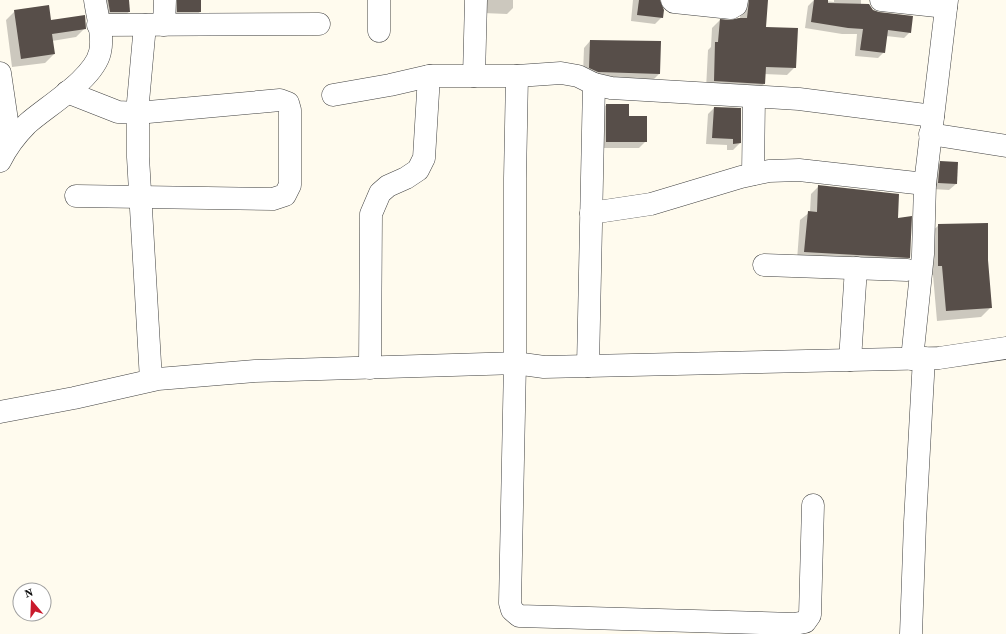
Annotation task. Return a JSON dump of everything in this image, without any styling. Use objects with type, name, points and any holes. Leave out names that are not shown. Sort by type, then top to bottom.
[{"type":"street","points":[[0,161],[10,141],[27,124],[67,92],[95,64],[101,44],[95,0]]},
{"type":"street","points":[[151,380],[140,198],[138,114],[155,25],[165,0]]},
{"type":"street","points":[[379,0],[379,32]]},
{"type":"street","points":[[474,76],[476,0]]},
{"type":"street","points":[[672,0],[674,2],[731,8],[736,5],[737,0]]},
{"type":"street","points":[[881,0],[946,4],[925,184],[918,359],[911,634]]},
{"type":"street","points":[[98,25],[319,24]]},
{"type":"street","points":[[0,73],[10,141]]},
{"type":"street","points":[[333,95],[390,86],[429,76],[517,76],[561,73],[578,76],[594,84],[611,88],[799,99],[932,125],[1006,146]]},
{"type":"street","points":[[370,368],[371,214],[380,193],[388,186],[406,178],[418,170],[424,158],[429,76]]},
{"type":"street","points":[[517,76],[515,178],[515,363],[510,603],[512,610],[527,625],[633,627],[794,624],[804,622],[810,615],[813,505]]},
{"type":"street","points":[[588,366],[594,84]]},
{"type":"street","points":[[67,92],[118,112],[138,114],[280,100],[288,103],[291,121],[290,185],[285,195],[273,199],[76,196]]},
{"type":"street","points":[[753,174],[754,97]]},
{"type":"street","points":[[591,213],[651,204],[753,174],[769,171],[799,170],[925,184]]},
{"type":"street","points":[[764,264],[907,270]]},
{"type":"street","points":[[850,360],[856,268]]},
{"type":"street","points":[[0,412],[74,398],[151,380],[255,371],[515,363],[544,367],[918,359],[939,358],[1006,348]]},
{"type":"building","points":[[108,0],[129,0],[130,12],[110,12]]},
{"type":"building","points":[[177,0],[201,0],[201,12],[177,12]]},
{"type":"building","points":[[639,0],[660,0],[664,10],[663,18],[637,15]]},
{"type":"building","points":[[749,0],[768,0],[766,27],[798,28],[796,68],[766,67],[765,84],[714,81],[715,42],[718,42],[720,19],[730,20],[747,18]]},
{"type":"building","points":[[814,0],[828,0],[828,3],[869,4],[873,10],[879,12],[913,16],[911,33],[888,30],[885,53],[860,50],[863,29],[811,22]]},
{"type":"building","points":[[49,5],[51,20],[85,15],[86,29],[52,34],[55,54],[21,59],[14,10]]},
{"type":"building","points":[[590,40],[661,41],[660,74],[598,72],[589,68]]},
{"type":"building","points":[[606,104],[629,104],[629,116],[647,116],[647,142],[606,142]]},
{"type":"building","points":[[714,107],[741,108],[741,143],[733,144],[733,139],[712,138]]},
{"type":"building","points":[[940,161],[958,162],[957,184],[938,183]]},
{"type":"building","points":[[818,185],[899,194],[898,218],[912,216],[910,258],[804,252],[808,211],[817,212]]},
{"type":"building","points":[[988,223],[988,260],[992,308],[946,311],[942,266],[938,266],[938,224]]}]
